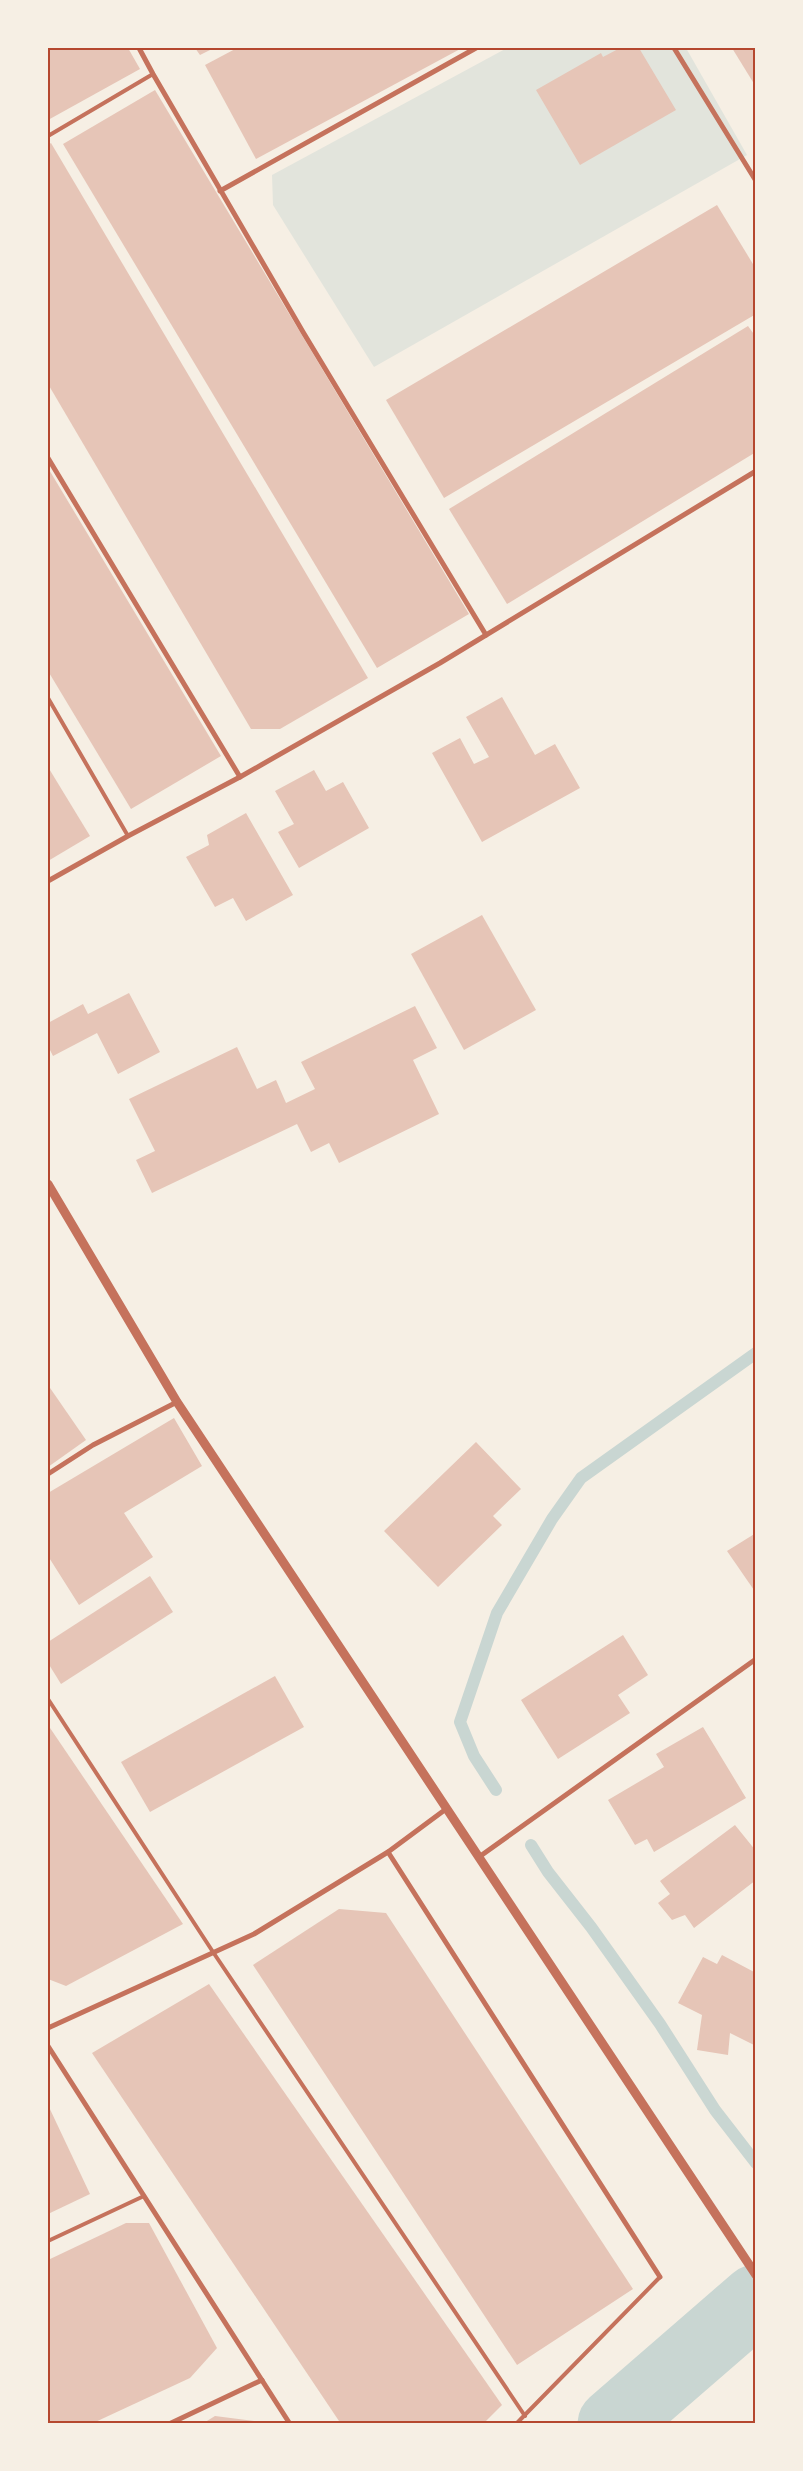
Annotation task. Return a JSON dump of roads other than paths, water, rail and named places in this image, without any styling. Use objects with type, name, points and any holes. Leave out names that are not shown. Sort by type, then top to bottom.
[{"type":"street","points":[[139,48],[152,74],[220,191],[486,635]]},
{"type":"street","points":[[220,191],[476,48]]},
{"type":"street","points":[[674,48],[756,181]]},
{"type":"street","points":[[48,458],[240,777]]},
{"type":"street","points":[[48,881],[240,777],[486,635],[756,471]]},
{"type":"street","points":[[48,1184],[177,1402],[756,2275]]},
{"type":"street","points":[[48,1474],[93,1444],[177,1402]]},
{"type":"street","points":[[479,1857],[756,1659]]},
{"type":"street","points":[[48,2028],[254,1934],[388,1852],[446,1809]]},
{"type":"street","points":[[388,1852],[660,2278]]},
{"type":"street","points":[[48,2046],[290,2424]]},
{"type":"street","points":[[169,2424],[262,2380]]},
{"type":"lane","points":[[48,136],[152,74]]},
{"type":"lane","points":[[48,698],[128,836]]},
{"type":"lane","points":[[48,1699],[214,1952],[525,2416]]},
{"type":"lane","points":[[48,2241],[144,2196]]},
{"type":"lane","points":[[516,2424],[660,2278]]},
{"type":"waterway","points":[[496,1790],[474,1756],[460,1722],[497,1613],[552,1519],[581,1478],[756,1353]]},
{"type":"waterway","points":[[531,1845],[548,1872],[591,1927],[660,2024],[715,2110],[756,2163]]},
{"type":"waterway","points":[[613,2424],[756,2300]]}]
